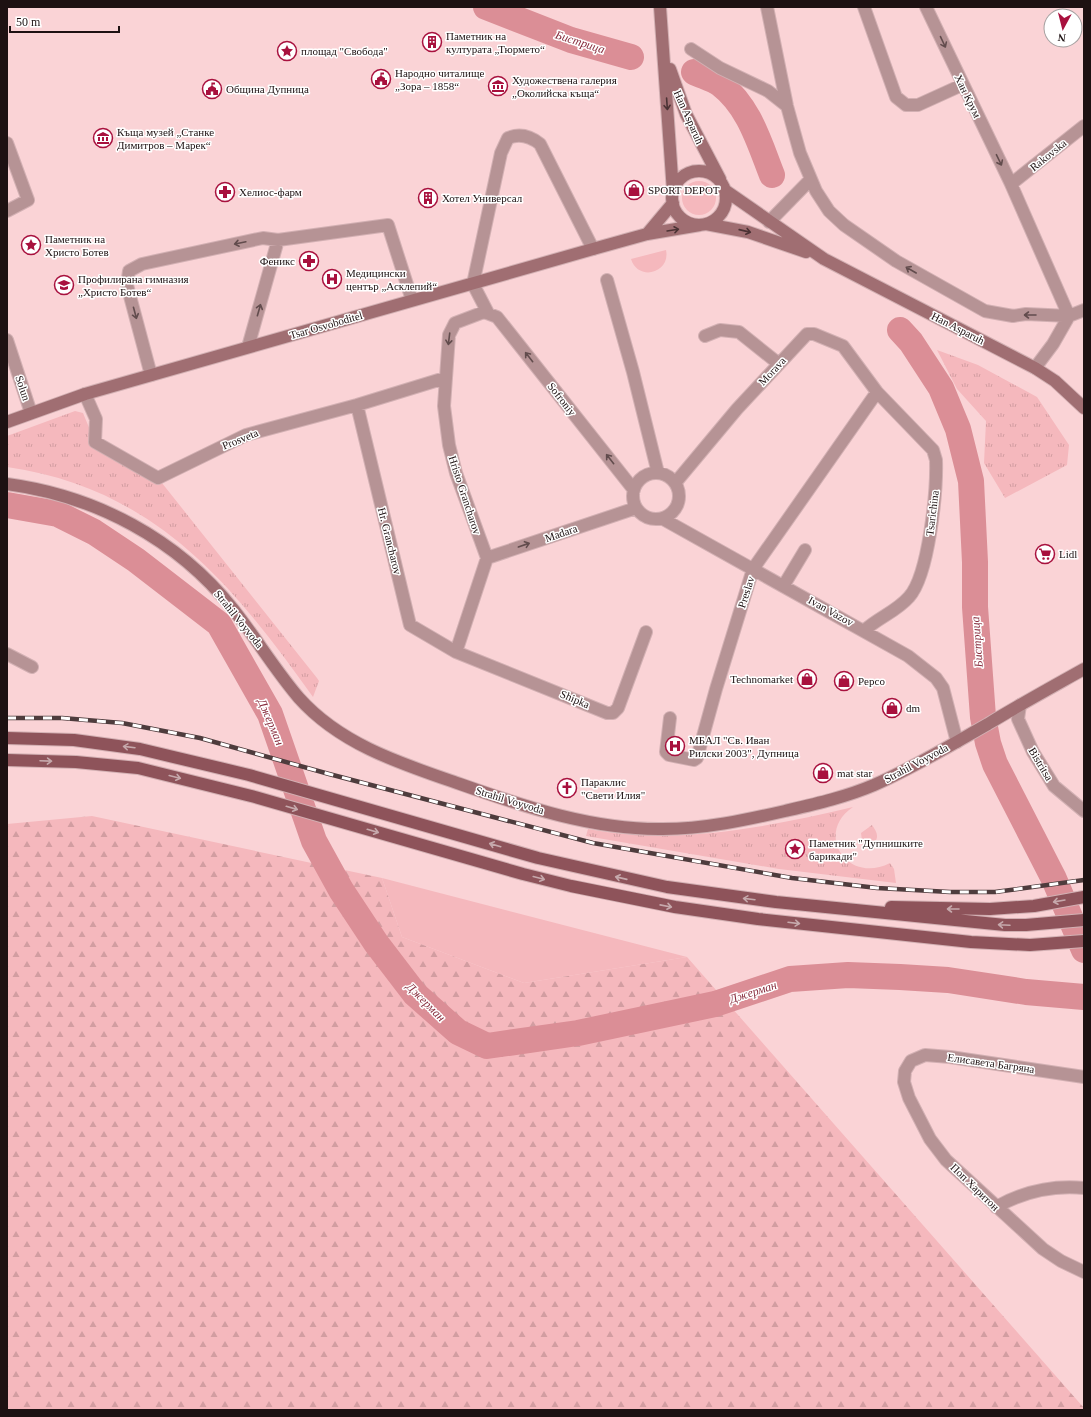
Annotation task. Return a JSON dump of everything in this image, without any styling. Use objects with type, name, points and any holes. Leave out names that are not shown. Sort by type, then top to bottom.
[{"type":"main road","points":[[7,738],[74,740],[140,749],[249,775],[538,858],[627,879],[709,894],[986,924],[1043,924],[1084,920]]},
{"type":"main road","points":[[7,760],[76,762],[138,768],[255,797],[571,886],[675,907],[758,919],[957,941],[1011,945],[1046,944],[1084,940]]},
{"type":"main road","points":[[776,902],[942,909],[990,909],[1034,906],[1084,897]]},
{"type":"street","name":"Han Asparuh","points":[[660,7],[673,198]]},
{"type":"street","points":[[767,7],[787,106],[800,153],[806,184],[829,211],[854,233],[896,261],[985,311],[1013,316],[1026,314],[1069,316],[1084,310]]},
{"type":"street","points":[[864,7],[896,97],[906,105],[918,105],[962,84]]},
{"type":"street","name":"Хан Крум","points":[[926,7],[1011,184],[1069,316]]},
{"type":"street","points":[[691,49],[720,68],[768,91],[787,106]]},
{"type":"street","name":"Han Asparuh","points":[[664,52],[686,114],[723,186],[768,222],[824,259],[1035,368],[1055,381],[1084,408]]},
{"type":"street","name":"Rakovska","points":[[1011,184],[1084,126]]},
{"type":"street","points":[[488,313],[473,284],[501,153],[508,138],[514,135],[525,135],[534,138],[540,144],[593,249]]},
{"type":"street","points":[[7,143],[28,200],[7,210]]},
{"type":"street","points":[[646,234],[673,198],[682,177],[693,172],[705,172],[723,186],[727,202],[723,212],[716,220],[703,225],[694,225],[682,219],[675,209],[673,198]]},
{"type":"street","points":[[768,222],[806,184]]},
{"type":"street","points":[[151,375],[127,285],[129,271],[142,264],[263,238],[278,240],[388,225],[412,300]]},
{"type":"street","name":"Han Asparuh","points":[[703,225],[748,232],[824,259]]},
{"type":"street","name":"Tsar Osvoboditel","points":[[7,422],[85,394],[412,300],[646,234],[703,225]]},
{"type":"street","points":[[248,347],[278,240]]},
{"type":"street","points":[[607,280],[633,372],[658,473]]},
{"type":"street","name":"Hristo Grancharov","points":[[487,558],[456,473],[449,445],[444,406],[445,378],[451,328],[454,323],[477,314],[488,313]]},
{"type":"street","name":"Sofroniy","points":[[488,313],[497,317],[634,490]]},
{"type":"street","points":[[1035,368],[1053,344],[1069,316]]},
{"type":"street","points":[[705,336],[720,330],[739,332],[778,364]]},
{"type":"street","name":"Morava","points":[[676,482],[737,409],[807,334],[814,334],[843,346],[877,392]]},
{"type":"street","name":"Solun","points":[[7,340],[31,413]]},
{"type":"street","name":"Prosveta","points":[[85,394],[96,419],[94,442],[158,478],[246,435],[357,405],[445,378]]},
{"type":"street","name":"Preslav","points":[[670,718],[666,747],[669,755],[694,760],[697,758],[716,689],[753,569],[877,392]]},
{"type":"street","name":"Tsarichina","points":[[865,630],[909,597],[920,578],[927,551],[937,471],[933,450],[877,392]]},
{"type":"street","name":"Hr. Grancharov","points":[[357,405],[410,625],[456,652]]},
{"type":"street","points":[[658,473],[664,474],[676,482],[679,489],[679,504],[670,515],[663,519],[648,518],[636,508],[633,496],[634,490],[643,477],[658,473]]},
{"type":"street","name":"Strahil Voyvoda","points":[[7,484],[40,489],[90,504],[127,521],[160,541],[198,571],[231,607],[299,697],[324,722],[350,739],[414,768],[497,797],[550,813],[598,823],[663,829],[725,823],[813,804],[868,787],[957,742],[1084,669]]},
{"type":"street","name":"Madara","points":[[487,558],[636,508]]},
{"type":"street","name":"Ivan Vazov","points":[[663,519],[865,630],[908,656],[936,678],[948,703],[957,742]]},
{"type":"street","points":[[784,585],[805,550]]},
{"type":"street","points":[[456,652],[487,558]]},
{"type":"street","name":"Shipka","points":[[456,652],[607,713],[613,713],[618,708],[646,632]]},
{"type":"street","points":[[7,654],[32,667]]},
{"type":"street","name":"Bistritsa","points":[[1020,705],[1018,719],[1033,752],[1054,786],[1084,811]]},
{"type":"street","name":"Елисавета Багряна","points":[[905,1071],[911,1061],[925,1055],[950,1057],[1084,1077]]},
{"type":"street","name":"Поп Харитон","points":[[905,1071],[904,1082],[909,1098],[930,1139],[946,1160],[1043,1249],[1060,1261],[1084,1272]]},
{"type":"street","points":[[996,1207],[1008,1200],[1043,1190],[1069,1187],[1084,1188]]},
{"type":"green space","points":[[702,181],[709,183],[714,188],[716,198],[714,208],[709,213],[696,215],[689,213],[684,208],[682,195],[684,188],[689,183]]},
{"type":"green space","points":[[666,250],[664,264],[653,272],[640,271],[631,259]]},
{"type":"green space","points":[[937,350],[978,365],[1037,397],[1069,445],[1067,465],[1005,498],[984,463],[986,421],[957,389]]},
{"type":"green space","points":[[75,411],[83,413],[95,442],[158,478],[317,678],[319,681],[313,697],[283,655],[252,616],[219,580],[185,547],[147,519],[105,496],[59,478],[7,467],[7,436]]},
{"type":"green space","points":[[853,807],[842,818],[836,830],[836,842],[841,853],[849,862],[861,867],[874,868],[890,863],[894,869],[896,883],[779,869],[586,836],[588,829],[621,834],[654,836],[721,832],[788,821]]},
{"type":"green space","points":[[92,816],[382,878],[402,937],[524,983],[687,957],[1084,1408],[1084,1410],[7,1410],[7,824]]},
{"type":"green space","points":[[872,825],[876,831],[877,838],[874,843],[866,844],[862,841],[861,833]]},
{"type":"green space","points":[[382,878],[687,957],[524,983],[402,937]]},
{"type":"waterway","name":"Бистрица","points":[[486,7],[571,40],[631,57]]},
{"type":"waterway","name":"Бистрица","points":[[694,72],[720,84],[739,103],[752,125],[772,175]]},
{"type":"waterway","name":"Бистрица","points":[[900,330],[911,342],[941,388],[958,429],[971,481],[975,562],[975,607],[983,717],[988,743],[995,764],[1054,879],[1084,950]]},
{"type":"waterway","name":"Джерман","points":[[7,505],[58,514],[94,532],[136,560],[219,624],[270,714],[314,841],[341,890],[376,943],[415,994],[458,1032],[487,1046],[578,1033],[715,1004],[790,979],[848,975],[900,977],[948,980],[1026,992],[1084,997]]},
{"type":"railway","points":[[7,718],[62,718],[122,723],[200,738],[329,774],[593,843],[792,878],[877,888],[950,892],[995,892],[1084,880]]},
{"type":"place","name":"Паметник на културата „Тюрмето“","points":[[432,42]]},
{"type":"place","name":"площад \"Свобода\"","points":[[287,51]]},
{"type":"place","name":"Народно читалище „Зора – 1858“","points":[[381,79]]},
{"type":"place","name":"Художествена галерия „Околийска къща“","points":[[498,86]]},
{"type":"place","name":"Община Дупница","points":[[212,89]]},
{"type":"place","name":"Къща музей „Станке Димитров – Марек“","points":[[103,138]]},
{"type":"place","name":"SPORT DEPOT","points":[[634,190]]},
{"type":"place","name":"Хелиос-фарм","points":[[225,192]]},
{"type":"place","name":"Хотел Универсал","points":[[428,198]]},
{"type":"place","name":"Паметник на Христо Ботев","points":[[31,245]]},
{"type":"place","name":"Феникс","points":[[309,261]]},
{"type":"place","name":"Медицински център „Асклепий“","points":[[332,279]]},
{"type":"place","name":"Профилирана гимназия „Христо Ботев“","points":[[64,285]]},
{"type":"place","name":"Lidl","points":[[1045,554]]},
{"type":"place","name":"Technomarket","points":[[807,679]]},
{"type":"place","name":"Pepco","points":[[844,681]]},
{"type":"place","name":"dm","points":[[892,708]]},
{"type":"place","name":"МБАЛ \"Св. Иван Рилски 2003\", Дупница","points":[[675,746]]},
{"type":"place","name":"mat star","points":[[823,773]]},
{"type":"place","name":"Параклис \"Свети Илия\"","points":[[567,788]]},
{"type":"place","name":"Паметник \"Дупнишките барикади\"","points":[[795,849]]}]
